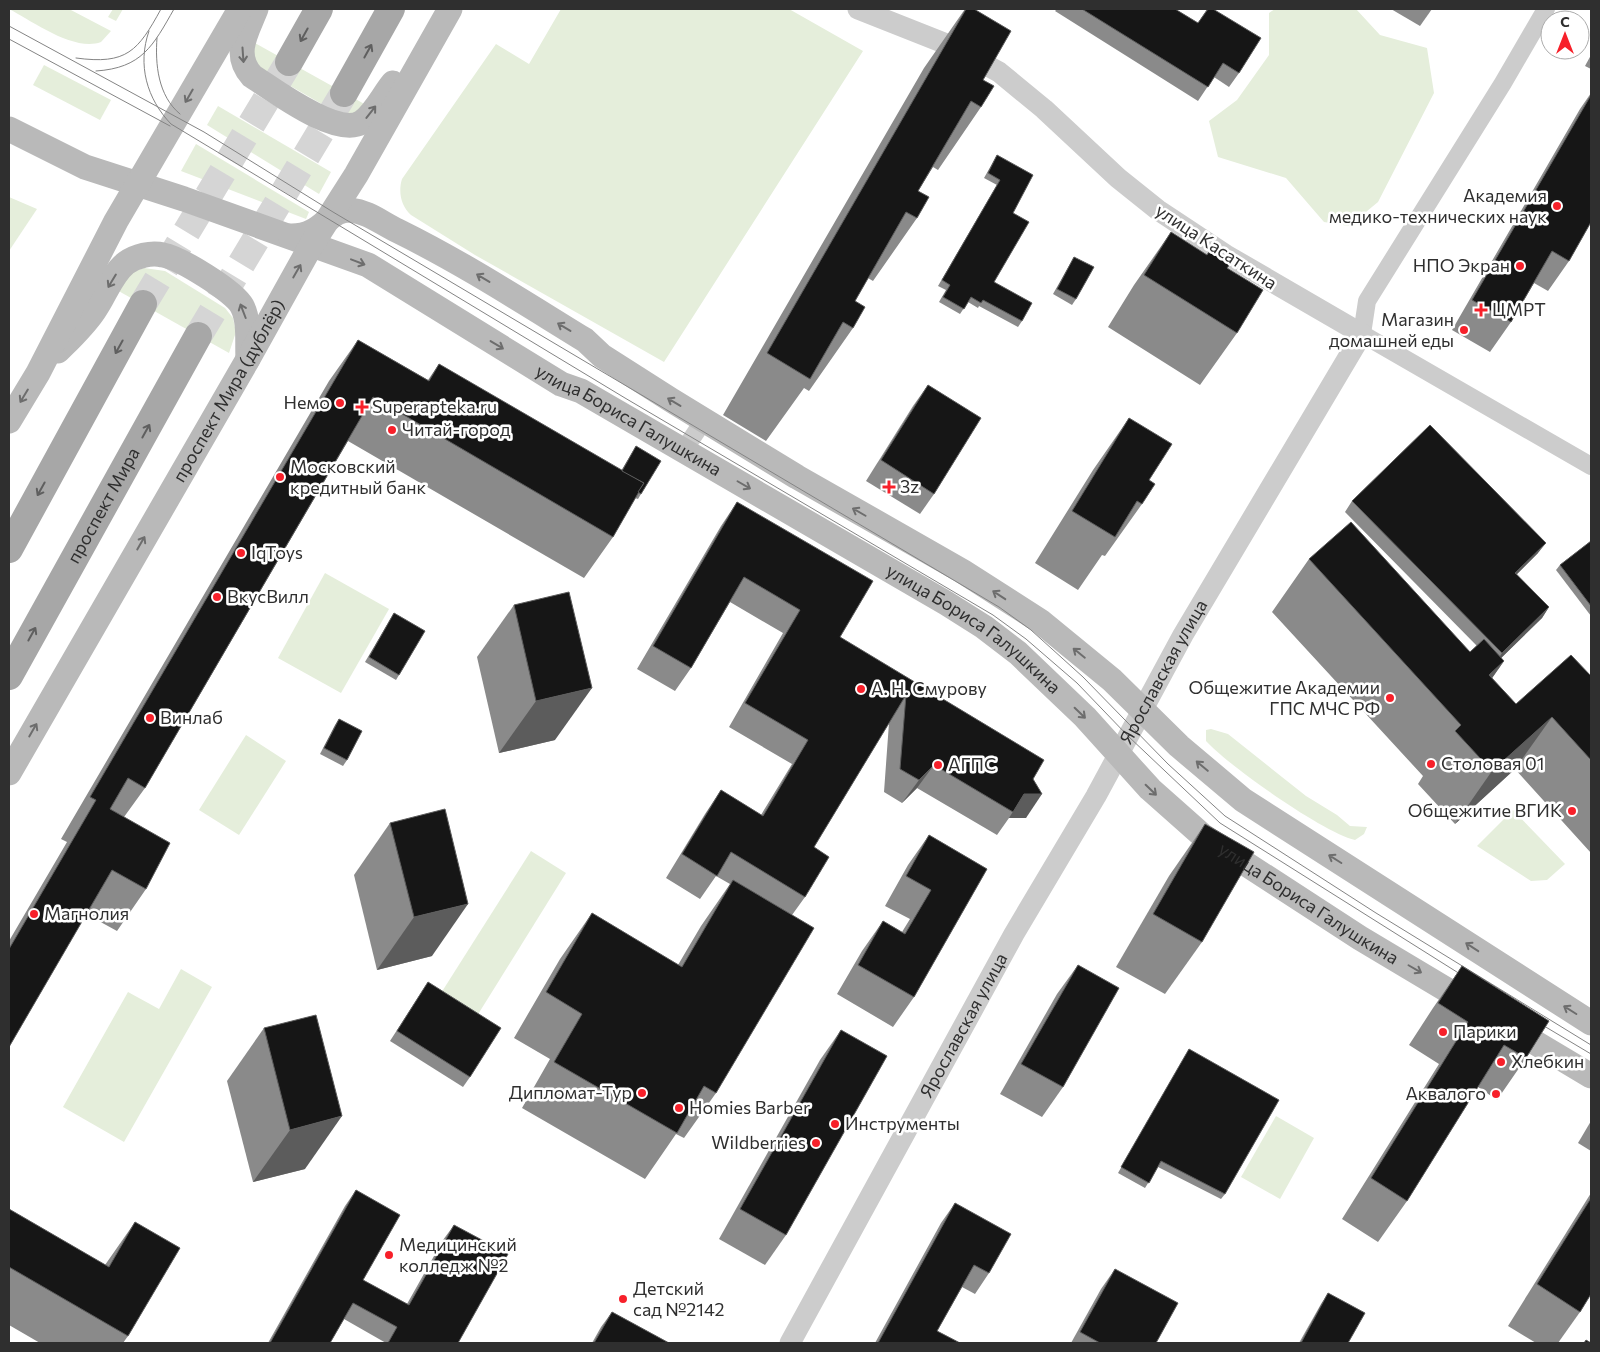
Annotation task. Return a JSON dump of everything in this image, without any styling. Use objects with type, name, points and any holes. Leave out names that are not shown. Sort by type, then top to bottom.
[{"type":"main road","points":[[9,421],[38,373],[116,221],[139,185],[240,9]]},
{"type":"main road","points":[[256,9],[242,42],[241,54],[244,68],[260,81],[335,124],[348,126],[359,124],[369,117],[398,76],[433,38]]},
{"type":"main road","points":[[289,62],[319,9]]},
{"type":"main road","points":[[344,93],[392,9]]},
{"type":"main road","points":[[301,240],[328,220],[356,175],[450,9]]},
{"type":"main road","name":"улица Бориса Галушкина","points":[[9,129],[85,167],[301,240],[368,265],[562,384],[580,391],[684,450],[984,627],[1031,666],[1085,717],[1150,789],[1203,836],[1360,938],[1591,1076]]},
{"type":"main road","points":[[356,175],[355,190],[359,203],[390,227]]},
{"type":"main road","name":"улица Бориса Галушкина","points":[[328,220],[344,210],[357,211],[376,218],[443,254],[585,340],[602,356],[797,477],[962,571],[1040,622],[1112,680],[1179,746],[1243,800],[1591,1023]]},
{"type":"main road","name":"проспект Мира (дублёр)","points":[[9,772],[248,360],[301,240]]},
{"type":"main road","points":[[38,373],[82,327],[119,270],[133,259],[152,254],[172,258],[226,288],[235,297],[242,307],[246,319],[248,360]]},
{"type":"main road","points":[[9,549],[143,304]]},
{"type":"main road","name":"проспект Мира","points":[[9,676],[198,336]]},
{"type":"street","name":"улица Касаткина","points":[[858,9],[949,45],[998,72],[1044,109],[1118,178],[1158,210],[1226,256],[1591,466]]},
{"type":"street","name":"Ярославская улица","points":[[790,1343],[1014,934],[1096,796],[1142,708],[1191,621],[1362,334],[1367,301],[1503,83],[1546,9]]},
{"type":"street","points":[[684,450],[704,420]]},
{"type":"green space","points":[[9,9],[69,9],[111,31],[101,42],[90,44],[78,43],[54,34]]},
{"type":"green space","points":[[113,9],[123,9],[116,21],[108,17]]},
{"type":"green space","points":[[561,9],[789,9],[863,51],[664,362],[475,255],[411,215],[401,198],[402,179],[496,44],[529,64]]},
{"type":"green space","points":[[1275,9],[1356,9],[1380,35],[1427,48],[1434,93],[1378,202],[1349,226],[1324,222],[1286,178],[1218,157],[1209,121],[1237,100],[1269,55],[1269,13]]},
{"type":"green space","points":[[253,42],[368,106],[364,113],[341,115],[259,68],[253,63]]},
{"type":"green space","points":[[44,65],[111,100],[100,120],[33,85]]},
{"type":"green space","points":[[218,106],[331,172],[319,194],[207,125]]},
{"type":"green space","points":[[196,144],[309,212],[306,219],[181,171]]},
{"type":"green space","points":[[9,197],[37,209],[9,251]]},
{"type":"green space","points":[[144,268],[165,271],[225,308],[233,318],[236,332],[229,353],[115,289],[130,273]]},
{"type":"green space","points":[[325,573],[389,609],[341,693],[278,658]]},
{"type":"green space","points":[[1211,729],[1228,734],[1306,796],[1337,815],[1350,826],[1367,827],[1364,834],[1355,840],[1340,834],[1321,825],[1277,797],[1234,766],[1206,741],[1206,730]]},
{"type":"green space","points":[[246,735],[286,761],[239,835],[199,810]]},
{"type":"green space","points":[[1513,810],[1565,864],[1547,880],[1531,881],[1477,846]]},
{"type":"green space","points":[[531,851],[566,873],[472,1024],[436,1001]]},
{"type":"green space","points":[[181,969],[212,987],[124,1142],[63,1107],[128,992],[159,1009]]},
{"type":"green space","points":[[1276,1116],[1314,1138],[1280,1199],[1241,1177]]},
{"type":"building","points":[[966,9],[974,9],[1011,31],[983,80],[994,86],[981,107],[971,101],[918,191],[929,197],[917,218],[906,212],[855,301],[865,307],[853,328],[843,322],[810,379],[767,353]]},
{"type":"building","points":[[1082,9],[1175,9],[1198,23],[1208,9],[1213,9],[1261,38],[1239,73],[1223,63],[1208,87]]},
{"type":"building","points":[[1591,95],[1591,222],[1569,261],[1552,251],[1511,322],[1472,300]]},
{"type":"building","points":[[997,155],[1033,175],[1013,213],[1029,222],[994,282],[1032,303],[1022,321],[983,300],[981,303],[971,297],[964,309],[943,297],[950,285],[942,280],[1000,180],[988,173]]},
{"type":"building","points":[[1171,232],[1207,255],[1210,250],[1231,263],[1227,268],[1263,290],[1237,333],[1144,275]]},
{"type":"building","points":[[1074,257],[1094,267],[1076,299],[1057,289]]},
{"type":"building","points":[[358,340],[429,381],[439,364],[644,483],[613,537],[373,397],[145,788],[128,778],[110,809],[170,843],[146,889],[112,870],[9,1047],[9,949],[96,800],[90,797]]},
{"type":"building","points":[[928,385],[981,418],[934,494],[881,460]]},
{"type":"building","points":[[1129,418],[1172,444],[1149,480],[1155,484],[1142,504],[1137,501],[1115,537],[1072,511]]},
{"type":"building","points":[[1430,425],[1546,543],[1515,573],[1549,607],[1502,653],[1352,501]]},
{"type":"building","points":[[636,446],[661,461],[641,494],[638,492],[644,483],[622,471]]},
{"type":"building","points":[[737,502],[873,581],[840,637],[1044,760],[1033,779],[1042,794],[1024,794],[1013,812],[934,765],[919,780],[900,769],[906,695],[814,847],[829,857],[805,897],[731,852],[717,876],[682,854],[721,790],[763,816],[808,740],[745,703],[800,610],[744,577],[691,668],[653,646]]},
{"type":"building","points":[[1351,522],[1470,652],[1484,639],[1504,661],[1489,675],[1516,704],[1571,655],[1591,676],[1591,760],[1552,717],[1492,771],[1455,731],[1461,725],[1309,559]]},
{"type":"building","points":[[1591,541],[1591,606],[1560,565]]},
{"type":"building","points":[[569,592],[592,688],[536,701],[514,605]]},
{"type":"building","points":[[394,613],[425,631],[399,675],[369,657]]},
{"type":"building","points":[[339,719],[362,731],[347,760],[324,748]]},
{"type":"building","points":[[445,809],[468,904],[414,917],[390,823]]},
{"type":"building","points":[[1205,824],[1254,852],[1202,942],[1153,914]]},
{"type":"building","points":[[929,835],[987,869],[914,997],[858,965],[883,921],[905,934],[931,890],[906,876]]},
{"type":"building","points":[[733,880],[814,928],[716,1093],[704,1086],[677,1133],[554,1062],[582,1014],[546,992],[592,913],[682,967]]},
{"type":"building","points":[[1078,965],[1119,988],[1063,1087],[1021,1064]]},
{"type":"building","points":[[1462,966],[1549,1021],[1526,1058],[1504,1045],[1407,1201],[1371,1178],[1468,1022],[1438,1003]]},
{"type":"building","points":[[428,982],[501,1028],[470,1077],[397,1031]]},
{"type":"building","points":[[316,1015],[342,1116],[290,1130],[264,1028]]},
{"type":"building","points":[[841,1030],[887,1056],[786,1235],[740,1209]]},
{"type":"building","points":[[1189,1049],[1279,1100],[1225,1194],[1161,1161],[1149,1183],[1121,1167]]},
{"type":"building","points":[[356,1190],[400,1215],[363,1280],[409,1305],[454,1225],[508,1254],[458,1343],[388,1343],[397,1327],[353,1303],[330,1343],[270,1343]]},
{"type":"building","points":[[1591,1198],[1591,1294],[1580,1312],[1537,1284]]},
{"type":"building","points":[[955,1203],[1011,1234],[989,1273],[974,1265],[937,1331],[960,1343],[878,1343]]},
{"type":"building","points":[[9,1209],[109,1267],[135,1222],[180,1248],[128,1336],[9,1267]]},
{"type":"building","points":[[1115,1269],[1178,1303],[1156,1343],[1100,1343],[1080,1332]]},
{"type":"building","points":[[1328,1293],[1365,1313],[1348,1343],[1301,1343]]},
{"type":"building","points":[[612,1312],[669,1343],[594,1343]]},
{"type":"tunnel","points":[[143,304],[289,62]]},
{"type":"tunnel","points":[[198,336],[344,93]]},
{"type":"tram line","points":[[76,58],[108,59],[119,57],[129,52],[145,35],[161,9]]},
{"type":"tram line","points":[[96,71],[125,65],[144,53],[159,34],[174,9]]},
{"type":"tram line","points":[[9,26],[204,132],[333,212],[999,607],[1031,630],[1083,677],[1168,764],[1225,816],[1376,913],[1591,1045]]},
{"type":"tram line","points":[[149,31],[144,56],[146,81],[156,104],[171,124],[625,398],[993,615],[1026,639],[1077,683],[1128,736],[1220,823],[1468,979]]},
{"type":"tram line","points":[[157,38],[158,69],[163,89],[173,107],[180,114]]},
{"type":"tram line","points":[[9,39],[170,126]]},
{"type":"tram line","points":[[1534,1020],[1591,1054]]},
{"type":"place","name":"Академия медико-технических наук","points":[[1557,206]]},
{"type":"place","name":"НПО Экран","points":[[1520,266]]},
{"type":"place","name":"ЦМРТ","points":[[1481,310]]},
{"type":"place","name":"Магазин домашней еды","points":[[1464,330]]},
{"type":"place","name":"Немо","points":[[340,403]]},
{"type":"place","name":"Superapteka.ru","points":[[362,407]]},
{"type":"place","name":"Читай-город","points":[[392,430]]},
{"type":"place","name":"Московский кредитный банк","points":[[280,477]]},
{"type":"place","name":"3z","points":[[889,487]]},
{"type":"place","name":"IqToys","points":[[241,553]]},
{"type":"place","name":"ВкусВилл","points":[[217,597]]},
{"type":"place","name":"А. Н. Смурову","points":[[861,689]]},
{"type":"place","name":"Общежитие Академии ГПС МЧС РФ","points":[[1390,698]]},
{"type":"place","name":"Винлаб","points":[[150,718]]},
{"type":"place","name":"Столовая 01","points":[[1431,764]]},
{"type":"place","name":"АГПС","points":[[938,765]]},
{"type":"place","name":"Общежитие ВГИК","points":[[1572,811]]},
{"type":"place","name":"Магнолия","points":[[34,914]]},
{"type":"place","name":"Парики","points":[[1443,1032]]},
{"type":"place","name":"Хлебкин","points":[[1501,1062]]},
{"type":"place","name":"Дипломат-Тур","points":[[642,1093]]},
{"type":"place","name":"Аквалого","points":[[1496,1094]]},
{"type":"place","name":"Homies Barber","points":[[679,1108]]},
{"type":"place","name":"Инструменты","points":[[835,1124]]},
{"type":"place","name":"Wildberries","points":[[816,1143]]},
{"type":"place","name":"Медицинский колледж №2","points":[[389,1255]]},
{"type":"place","name":"Детский сад №2142","points":[[623,1299]]}]
